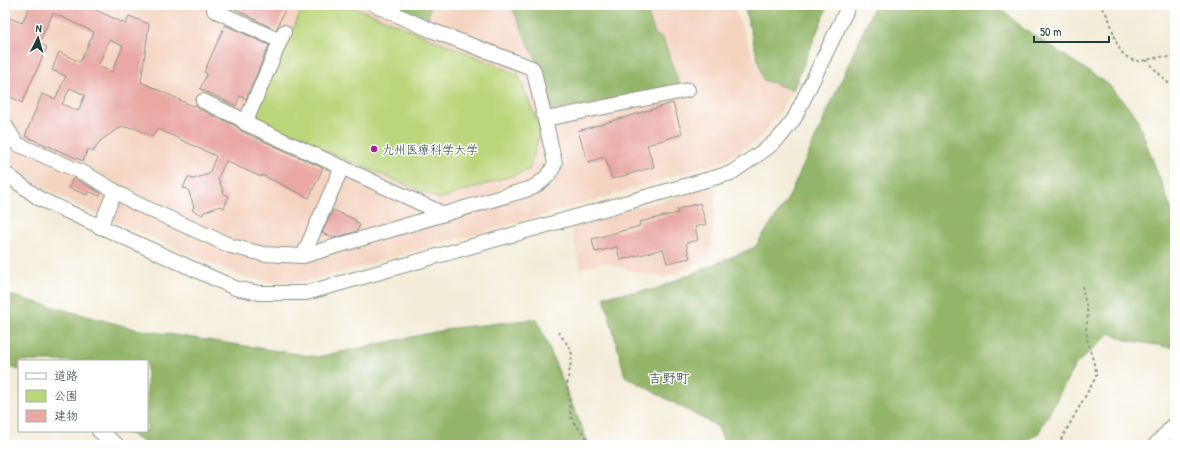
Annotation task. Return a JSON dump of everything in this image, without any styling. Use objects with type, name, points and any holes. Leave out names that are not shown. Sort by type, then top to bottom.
[{"type":"street","points":[[5,125],[17,144],[88,175],[135,203],[231,246],[263,254],[303,256],[532,188],[551,173],[555,163],[546,119],[532,68],[428,29],[375,5]]},
{"type":"street","points":[[5,173],[40,199],[235,288],[259,293],[306,293],[731,173],[766,149],[780,137],[794,119],[849,5]]},
{"type":"street","points":[[214,10],[282,36],[246,123]]},
{"type":"street","points":[[546,119],[688,90]]},
{"type":"street","points":[[203,101],[241,118],[246,123],[444,214]]},
{"type":"street","points":[[303,256],[342,167]]},
{"type":"street","points":[[100,227],[115,191]]},
{"type":"street","points":[[1155,445],[1175,424]]},
{"type":"street","points":[[100,432],[117,445]]},
{"type":"path","points":[[1097,5],[1110,20],[1113,36],[1121,52],[1133,60],[1146,60],[1162,56],[1175,58]]},
{"type":"path","points":[[1146,60],[1175,90]]},
{"type":"path","points":[[1058,445],[1096,377],[1096,371],[1086,330],[1088,314],[1082,286]]},
{"type":"path","points":[[558,332],[571,349],[572,356],[568,385],[571,417],[574,423],[593,445]]},
{"type":"shaded area","name":"九州医療科学大学","points":[[5,5],[391,5],[428,22],[430,5],[511,5],[539,67],[552,111],[655,34],[647,11],[653,5],[733,5],[763,80],[793,90],[778,115],[758,140],[722,161],[589,202],[345,271],[311,280],[283,283],[245,278],[86,209],[42,187],[20,171],[5,157]]},
{"type":"shaded area","points":[[716,186],[710,258],[666,277],[640,273],[604,262],[580,269],[571,225]]},
{"type":"green space","points":[[304,5],[349,5],[518,74],[541,131],[529,170],[440,199],[251,120]]},
{"type":"green space","points":[[391,5],[430,5],[428,22]]},
{"type":"green space","points":[[511,5],[653,5],[647,11],[655,34],[663,39],[681,88],[552,111],[539,67]]},
{"type":"green space","points":[[744,5],[828,5],[793,90],[763,80]]},
{"type":"green space","points":[[875,5],[997,5],[1024,29],[1108,84],[1136,116],[1175,219],[1175,348],[1126,340],[1110,333],[1075,365],[1038,434],[1016,445],[725,445],[718,427],[625,376],[604,296],[656,289],[755,247],[789,197]]},
{"type":"green space","points":[[5,294],[135,329],[317,357],[454,328],[537,319],[589,445],[146,444],[127,432],[148,432],[148,360],[18,360],[18,370],[5,365]]},
{"type":"building","points":[[30,5],[85,5],[126,24],[129,16],[149,24],[141,82],[193,106],[196,105],[199,109],[236,126],[241,131],[323,168],[309,198],[262,175],[261,177],[226,161],[218,178],[224,194],[229,196],[224,208],[220,206],[204,212],[203,215],[192,210],[194,207],[188,189],[183,188],[188,177],[193,179],[209,174],[216,156],[158,129],[152,137],[135,128],[123,127],[100,141],[93,152],[88,149],[83,161],[25,136],[42,94],[55,99],[66,76],[52,70],[59,52],[80,62],[94,32],[53,13],[39,43],[47,47],[22,103],[5,94],[5,16],[22,23]],"holes":[[[109,40],[123,46],[112,72],[98,66]],[[70,88],[85,95],[78,111],[62,104]]]},
{"type":"building","points":[[227,5],[287,5],[276,30]]},
{"type":"building","points":[[225,25],[269,45],[246,99],[240,96],[236,106],[200,89],[207,74],[204,72]]},
{"type":"building","points":[[673,103],[682,134],[647,145],[654,167],[612,179],[605,157],[588,162],[578,131]]},
{"type":"building","points":[[73,178],[101,193],[100,196],[88,191],[87,195],[69,188]]},
{"type":"building","points":[[700,203],[706,224],[695,227],[698,240],[686,243],[690,258],[667,263],[663,249],[620,260],[617,247],[595,252],[592,239],[640,226],[639,222],[678,213],[677,209]]},
{"type":"building","points":[[333,210],[356,220],[355,222],[360,225],[357,231],[334,238],[322,233]]},
{"type":"place","name":"九州医療科学大学","points":[[374,149]]},
{"type":"district","name":"吉野町","points":[[669,377]]}]
